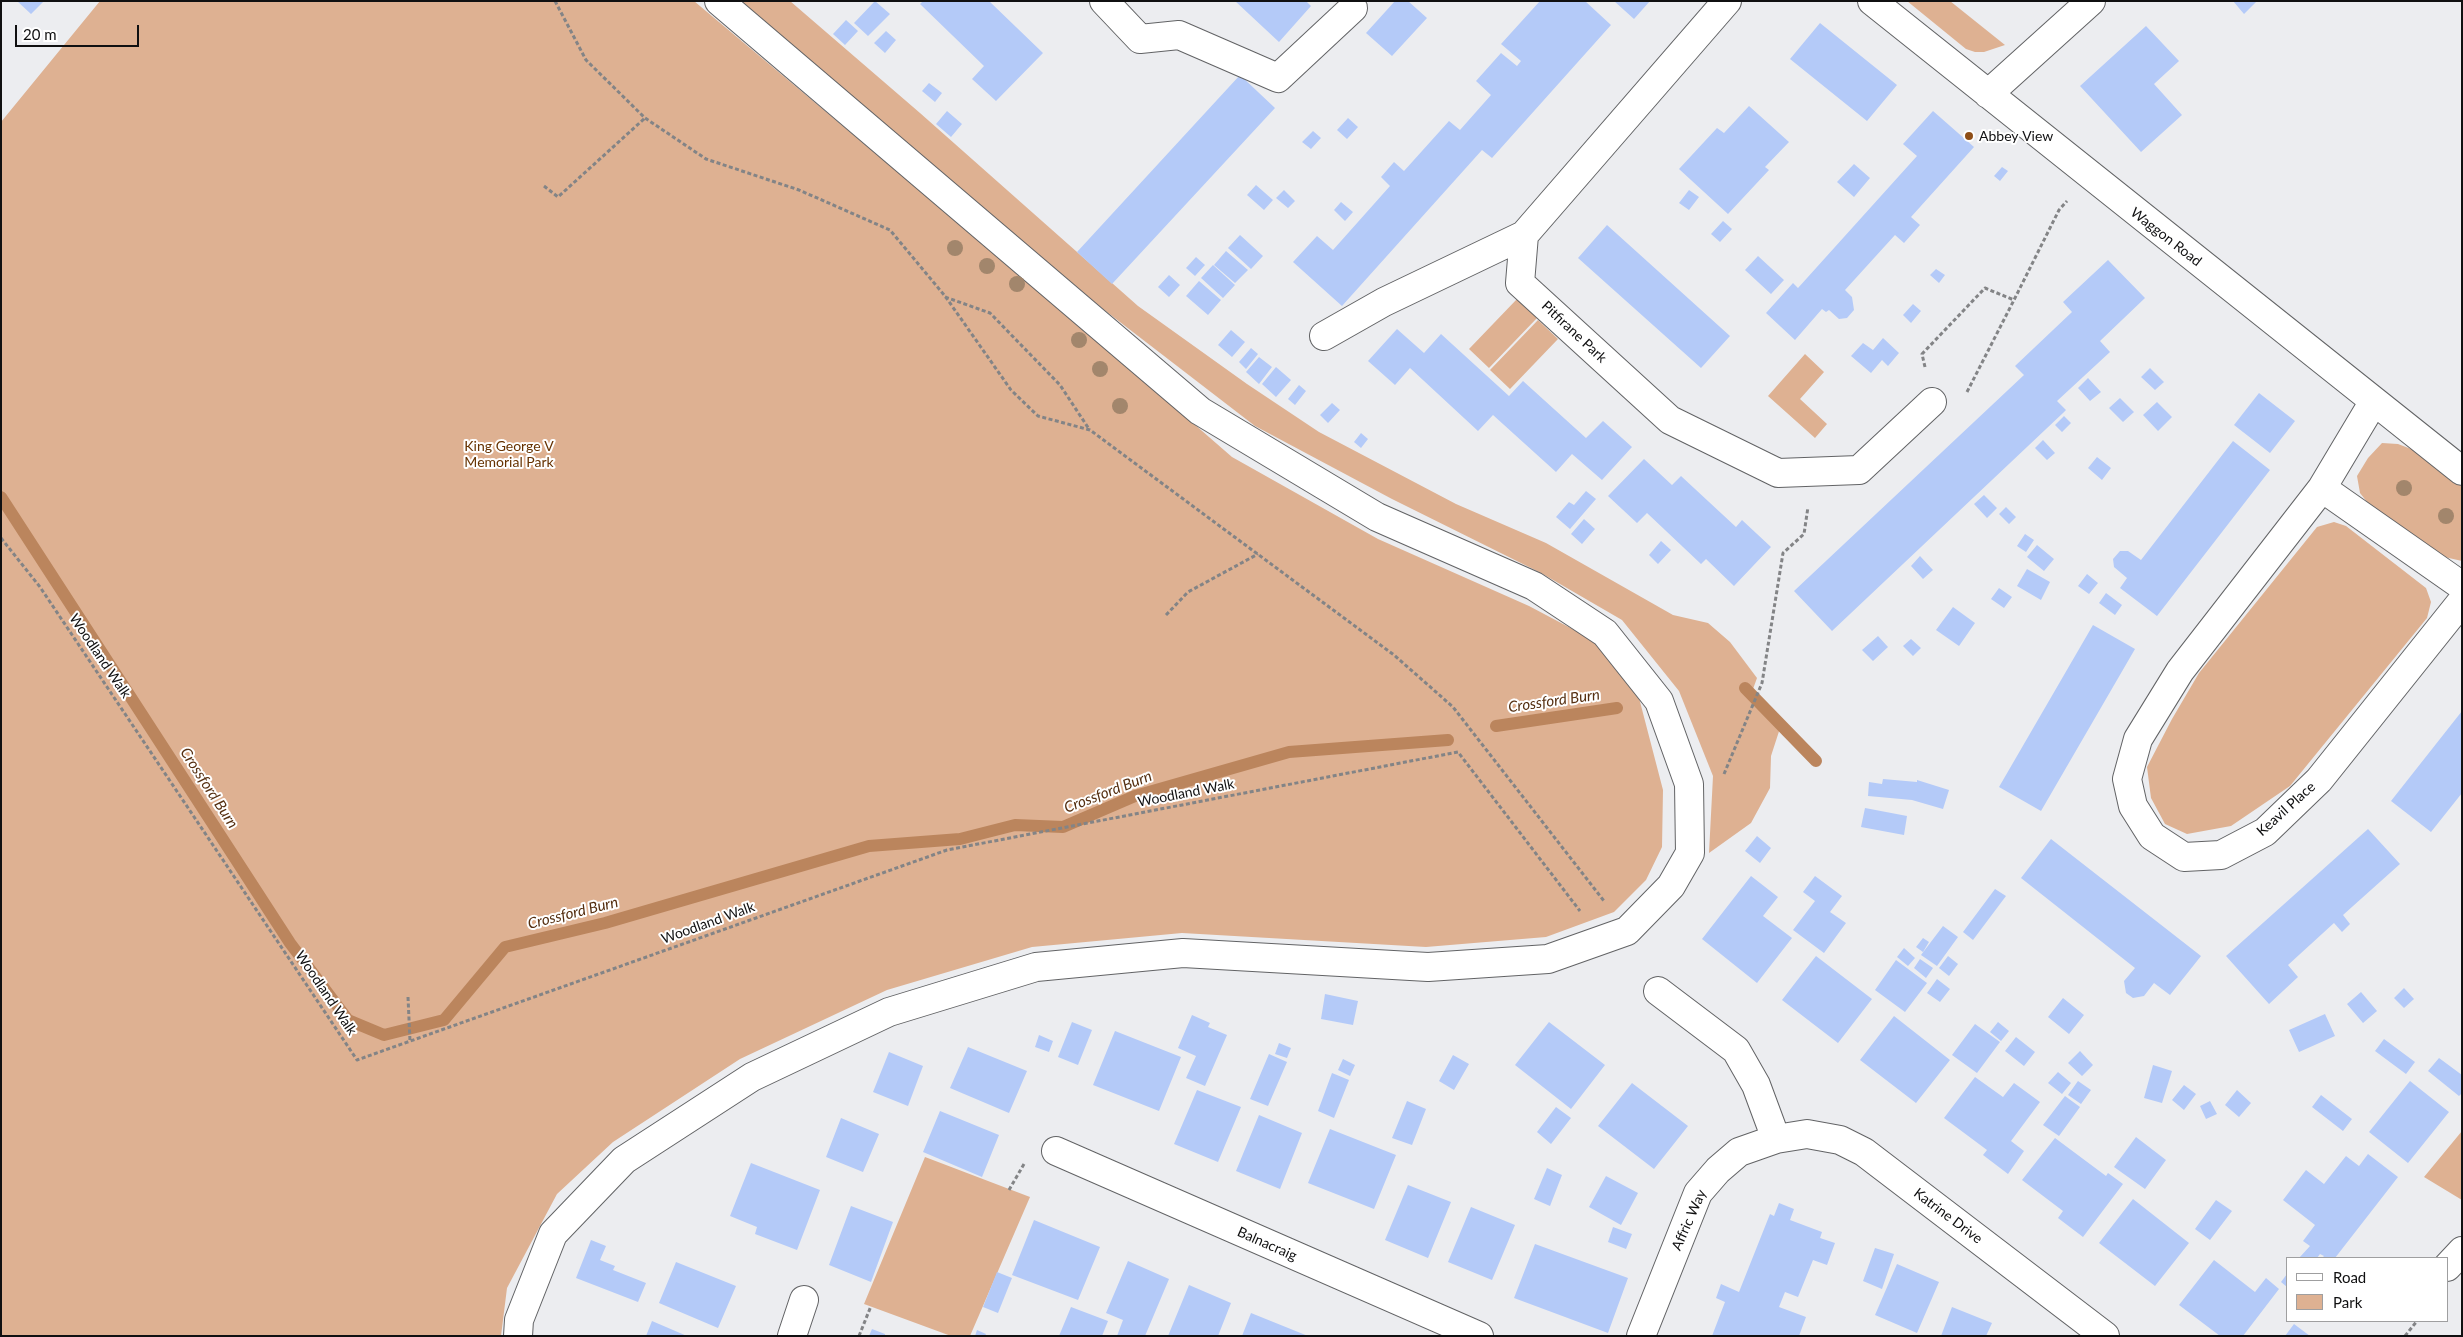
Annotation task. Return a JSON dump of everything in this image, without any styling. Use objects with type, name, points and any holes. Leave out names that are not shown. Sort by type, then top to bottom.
[{"type":"street","points":[[518,1336],[520,1320],[553,1234],[624,1160],[752,1077],[889,1012],[1036,967],[1183,953],[1428,967],[1548,959],[1615,936],[1671,886],[1690,853],[1688,784],[1659,701],[1606,633],[1534,586],[1377,517],[1200,412],[719,1]]},
{"type":"street","points":[[1104,1],[1140,39],[1178,35],[1278,78],[1353,8]]},
{"type":"street","points":[[1324,336],[1384,302],[1524,235],[1727,1]]},
{"type":"street","name":"Waggon Road","points":[[1872,1],[2089,176],[2462,471]]},
{"type":"street","points":[[1988,94],[2091,1]]},
{"type":"street","name":"Pitfirane Park","points":[[1524,235],[1520,282],[1670,420],[1778,473],[1860,470],[1932,402]]},
{"type":"street","name":"Keavil Place","points":[[2374,401],[2322,488],[2180,671],[2138,738],[2127,778],[2134,806],[2152,836],[2184,857],[2221,855],[2265,832],[2320,780],[2462,601]]},
{"type":"street","points":[[2322,488],[2462,586]]},
{"type":"street","points":[[1658,991],[1736,1050],[1756,1085],[1776,1139]]},
{"type":"street","name":"Katrine Drive","points":[[1776,1139],[1806,1134],[1840,1140],[1864,1152],[2105,1336]]},
{"type":"street","name":"Affric Way","points":[[1641,1336],[1698,1193],[1718,1170],[1739,1152],[1776,1139]]},
{"type":"street","name":"Balnacraig","points":[[1056,1152],[1479,1336]]},
{"type":"street","points":[[2448,1266],[2462,1251]]},
{"type":"street","points":[[792,1336],[804,1300]]},
{"type":"path","points":[[556,1],[586,60],[645,118],[706,158],[799,190],[890,230],[945,296],[1011,390],[1038,416],[1090,430]]},
{"type":"path","points":[[544,186],[558,197],[645,118]]},
{"type":"path","points":[[2014,300],[1985,288],[1922,354],[1932,402],[1964,397],[2014,300],[2059,210],[2089,176]]},
{"type":"path","points":[[945,296],[990,312],[1060,385],[1090,430],[1394,655],[1453,707],[1615,936]]},
{"type":"path","points":[[1746,721],[1762,683],[1783,553],[1804,534],[1814,472]]},
{"type":"path","name":"Woodland Walk","points":[[1,538],[40,587],[357,1060],[947,850],[1458,752],[1615,936]]},
{"type":"path","points":[[1166,614],[1188,592],[1258,554]]},
{"type":"path","points":[[408,997],[410,1041]]},
{"type":"path","points":[[859,1336],[871,1306]]},
{"type":"path","points":[[2405,1336],[2416,1322]]},
{"type":"green space","name":"King George V Memorial Park","points":[[100,1],[694,1],[1087,331],[1232,457],[1378,539],[1529,606],[1597,642],[1638,694],[1663,790],[1662,847],[1646,880],[1614,912],[1546,937],[1426,947],[1182,933],[1032,947],[887,990],[740,1059],[613,1142],[557,1194],[507,1288],[501,1336],[1,1336],[1,122]]},
{"type":"green space","points":[[739,1],[790,1],[1138,306],[1247,384],[1319,432],[1456,504],[1546,543],[1673,615],[1708,623],[1730,642],[1757,678],[1749,700],[1783,719],[1771,756],[1770,788],[1751,823],[1709,853],[1713,776],[1679,691],[1622,620],[1541,573],[1392,499],[1255,426],[1103,309]]},
{"type":"green space","points":[[1907,1],[1950,1],[2005,45],[1984,52],[1966,49]]},
{"type":"green space","points":[[1517,299],[1537,318],[1489,368],[1469,349]]},
{"type":"green space","points":[[1538,320],[1558,339],[1510,389],[1490,370]]},
{"type":"green space","points":[[1805,354],[1824,372],[1800,399],[1827,424],[1815,438],[1768,396]]},
{"type":"green space","points":[[2382,443],[2398,444],[2419,452],[2462,487],[2462,561],[2440,556],[2371,507],[2360,493],[2357,476],[2368,458]]},
{"type":"green space","points":[[2334,522],[2346,526],[2426,588],[2431,602],[2427,618],[2290,786],[2231,826],[2187,834],[2165,824],[2151,798],[2147,767],[2172,719],[2199,673],[2317,527]]},
{"type":"green space","points":[[2462,1131],[2462,1200],[2424,1177]]},
{"type":"green space","points":[[925,1157],[1030,1197],[970,1336],[951,1336],[864,1304]]},
{"type":"building","points":[[17,1],[44,1],[31,14]]},
{"type":"building","points":[[875,1],[890,14],[868,36],[854,23]]},
{"type":"building","points":[[923,1],[989,1],[1043,53],[996,101],[972,79],[984,66],[920,4]]},
{"type":"building","points":[[1235,1],[1306,1],[1311,6],[1279,42]]},
{"type":"building","points":[[1395,1],[1408,1],[1427,18],[1392,56],[1366,33]]},
{"type":"building","points":[[1540,1],[1585,1],[1611,25],[1492,158],[1482,150],[1342,306],[1293,262],[1317,236],[1333,250],[1390,186],[1381,177],[1394,162],[1404,171],[1449,121],[1460,130],[1491,95],[1476,81],[1501,53],[1517,66],[1521,61],[1501,44]]},
{"type":"building","points":[[1614,1],[1650,1],[1634,19]]},
{"type":"building","points":[[2233,1],[2257,1],[2244,14]]},
{"type":"building","points":[[846,20],[858,31],[845,45],[833,34]]},
{"type":"building","points":[[1820,23],[1897,85],[1867,121],[1790,59]]},
{"type":"building","points":[[2146,26],[2179,61],[2154,84],[2182,115],[2141,152],[2080,86]]},
{"type":"building","points":[[886,31],[896,40],[885,53],[874,43]]},
{"type":"building","points":[[1240,75],[1275,108],[1112,284],[1077,252]]},
{"type":"building","points":[[929,83],[942,93],[935,102],[922,91]]},
{"type":"building","points":[[1749,106],[1789,142],[1765,167],[1769,170],[1728,214],[1679,169],[1717,128],[1724,133]]},
{"type":"building","points":[[947,111],[962,124],[951,137],[936,124]]},
{"type":"building","points":[[1933,111],[1974,147],[1911,217],[1920,225],[1904,243],[1895,235],[1845,290],[1852,297],[1854,310],[1847,318],[1839,319],[1829,310],[1826,312],[1822,309],[1795,340],[1766,313],[1793,283],[1798,288],[1917,156],[1903,144]]},
{"type":"building","points":[[1348,118],[1358,127],[1347,139],[1337,130]]},
{"type":"building","points":[[1313,131],[1321,138],[1311,149],[1302,142]]},
{"type":"building","points":[[1854,164],[1870,178],[1854,197],[1837,182]]},
{"type":"building","points":[[2002,167],[2008,171],[2000,181],[1994,176]]},
{"type":"building","points":[[1256,185],[1273,200],[1264,210],[1247,195]]},
{"type":"building","points":[[1284,190],[1295,201],[1288,208],[1276,198]]},
{"type":"building","points":[[1689,190],[1699,197],[1689,210],[1679,203]]},
{"type":"building","points":[[1341,202],[1353,212],[1345,221],[1334,210]]},
{"type":"building","points":[[1723,221],[1732,229],[1720,242],[1711,234]]},
{"type":"building","points":[[1607,225],[1730,336],[1701,368],[1578,258]]},
{"type":"building","points":[[1240,235],[1263,256],[1251,269],[1228,248]]},
{"type":"building","points":[[1226,251],[1248,270],[1235,283],[1214,265]]},
{"type":"building","points":[[1758,256],[1784,280],[1771,294],[1745,270]]},
{"type":"building","points":[[1196,257],[1205,265],[1195,276],[1186,268]]},
{"type":"building","points":[[2108,260],[2145,298],[2100,341],[2110,352],[2057,401],[2066,410],[1832,631],[1794,591],[2024,375],[2015,366],[2072,312],[2063,302]]},
{"type":"building","points":[[1213,265],[1235,285],[1223,298],[1201,278]]},
{"type":"building","points":[[1936,269],[1945,275],[1939,283],[1930,275]]},
{"type":"building","points":[[1169,275],[1180,285],[1169,297],[1158,287]]},
{"type":"building","points":[[1199,281],[1221,300],[1208,315],[1186,296]]},
{"type":"building","points":[[1913,304],[1921,311],[1911,323],[1903,315]]},
{"type":"building","points":[[1397,329],[1424,353],[1441,334],[1509,396],[1523,381],[1586,438],[1603,421],[1632,447],[1602,480],[1572,454],[1556,472],[1493,415],[1478,431],[1410,368],[1395,385],[1368,361]]},
{"type":"building","points":[[1231,330],[1245,342],[1232,357],[1218,345]]},
{"type":"building","points":[[1883,338],[1899,353],[1888,366],[1882,360],[1871,373],[1851,356],[1863,343],[1873,350]]},
{"type":"building","points":[[1251,348],[1258,354],[1246,369],[1239,362]]},
{"type":"building","points":[[1259,357],[1272,367],[1259,384],[1246,372]]},
{"type":"building","points":[[1276,367],[1291,380],[1276,397],[1262,384]]},
{"type":"building","points":[[2150,368],[2164,382],[2155,390],[2141,377]]},
{"type":"building","points":[[2088,378],[2101,392],[2090,401],[2078,388]]},
{"type":"building","points":[[1299,385],[1306,391],[1295,405],[1288,399]]},
{"type":"building","points":[[2259,393],[2295,421],[2270,453],[2234,425]]},
{"type":"building","points":[[2120,398],[2134,412],[2123,422],[2109,408]]},
{"type":"building","points":[[2157,402],[2172,417],[2158,431],[2143,415]]},
{"type":"building","points":[[1332,403],[1340,410],[1328,423],[1320,415]]},
{"type":"building","points":[[2064,416],[2071,423],[2062,432],[2055,425]]},
{"type":"building","points":[[1361,433],[1368,439],[1361,448],[1354,442]]},
{"type":"building","points":[[2043,440],[2055,453],[2047,460],[2035,448]]},
{"type":"building","points":[[2233,441],[2270,470],[2157,616],[2120,588],[2127,578],[2114,567],[2113,559],[2120,551],[2128,551],[2141,560]]},
{"type":"building","points":[[2097,457],[2111,468],[2102,480],[2088,468]]},
{"type":"building","points":[[1644,459],[1672,485],[1681,476],[1736,527],[1742,520],[1771,547],[1734,586],[1706,559],[1701,564],[1647,513],[1637,523],[1608,496]]},
{"type":"building","points":[[1586,491],[1596,499],[1570,529],[1556,517],[1569,502],[1574,505]]},
{"type":"building","points":[[1984,495],[1997,508],[1987,518],[1974,504]]},
{"type":"building","points":[[2006,507],[2016,517],[2009,524],[1999,514]]},
{"type":"building","points":[[1584,519],[1595,529],[1582,544],[1571,534]]},
{"type":"building","points":[[2025,534],[2034,540],[2026,552],[2017,546]]},
{"type":"building","points":[[1661,541],[1671,550],[1658,564],[1649,555]]},
{"type":"building","points":[[2037,545],[2054,559],[2044,571],[2027,557]]},
{"type":"building","points":[[1920,556],[1933,570],[1923,579],[1911,566]]},
{"type":"building","points":[[2027,569],[2050,582],[2041,600],[2017,586]]},
{"type":"building","points":[[2087,574],[2098,583],[2089,594],[2078,586]]},
{"type":"building","points":[[1999,588],[2012,597],[2004,608],[1991,599]]},
{"type":"building","points":[[2106,593],[2122,605],[2115,615],[2099,603]]},
{"type":"building","points":[[1953,607],[1975,623],[1959,646],[1936,630]]},
{"type":"building","points":[[2093,625],[2135,649],[2041,811],[1999,787]]},
{"type":"building","points":[[1878,636],[1888,647],[1873,661],[1862,650]]},
{"type":"building","points":[[1911,639],[1921,648],[1913,656],[1903,646]]},
{"type":"building","points":[[2462,711],[2462,793],[2431,832],[2391,801]]},
{"type":"building","points":[[1883,779],[1917,782],[1917,780],[1949,790],[1943,809],[1912,800],[1868,796],[1869,782],[1882,784]]},
{"type":"building","points":[[1865,808],[1907,816],[1904,835],[1861,827]]},
{"type":"building","points":[[2368,829],[2400,864],[2343,915],[2350,924],[2342,932],[2334,923],[2288,965],[2298,977],[2269,1004],[2226,956]]},
{"type":"building","points":[[1757,836],[1771,848],[1760,863],[1745,851]]},
{"type":"building","points":[[2051,839],[2201,956],[2170,995],[2154,983],[2144,996],[2133,998],[2126,993],[2124,981],[2135,968],[2021,878]]},
{"type":"building","points":[[1751,876],[1778,897],[1763,916],[1792,938],[1757,983],[1702,939]]},
{"type":"building","points":[[1815,876],[1842,896],[1830,912],[1846,923],[1824,953],[1793,930],[1815,901],[1803,892]]},
{"type":"building","points":[[1995,889],[2006,896],[1973,940],[1963,932]]},
{"type":"building","points":[[1943,926],[1958,937],[1937,966],[1921,955]]},
{"type":"building","points":[[1923,938],[1929,942],[1923,952],[1916,947]]},
{"type":"building","points":[[1904,948],[1915,958],[1908,966],[1897,957]]},
{"type":"building","points":[[1816,956],[1872,999],[1838,1043],[1782,1000]]},
{"type":"building","points":[[1948,956],[1958,964],[1949,976],[1939,968]]},
{"type":"building","points":[[1920,959],[1933,968],[1926,978],[1914,968]]},
{"type":"building","points":[[1896,960],[1927,983],[1905,1012],[1875,990]]},
{"type":"building","points":[[1937,979],[1950,989],[1940,1002],[1927,993]]},
{"type":"building","points":[[2404,988],[2414,999],[2404,1008],[2394,998]]},
{"type":"building","points":[[2361,992],[2377,1011],[2363,1023],[2347,1004]]},
{"type":"building","points":[[1325,994],[1358,1001],[1353,1025],[1321,1019]]},
{"type":"building","points":[[2063,998],[2084,1015],[2069,1034],[2048,1017]]},
{"type":"building","points":[[2325,1014],[2335,1036],[2299,1052],[2289,1030]]},
{"type":"building","points":[[1192,1015],[1210,1023],[1208,1027],[1227,1035],[1205,1086],[1186,1078],[1196,1056],[1178,1048]]},
{"type":"building","points":[[1894,1016],[1950,1060],[1916,1103],[1860,1060]]},
{"type":"building","points":[[1072,1022],[1092,1030],[1078,1065],[1058,1057]]},
{"type":"building","points":[[1549,1022],[1605,1065],[1571,1109],[1515,1065]]},
{"type":"building","points":[[1998,1022],[2009,1031],[2001,1041],[1990,1032]]},
{"type":"building","points":[[1975,1024],[2000,1042],[1977,1073],[1952,1055]]},
{"type":"building","points":[[1115,1031],[1181,1057],[1159,1111],[1093,1085]]},
{"type":"building","points":[[1039,1035],[1053,1041],[1049,1052],[1035,1047]]},
{"type":"building","points":[[2016,1037],[2035,1052],[2024,1066],[2005,1051]]},
{"type":"building","points":[[2384,1039],[2415,1062],[2406,1074],[2375,1051]]},
{"type":"building","points":[[1279,1043],[1291,1048],[1287,1058],[1275,1054]]},
{"type":"building","points":[[968,1047],[1027,1071],[1009,1113],[950,1088]]},
{"type":"building","points":[[2080,1051],[2093,1065],[2082,1076],[2068,1063]]},
{"type":"building","points":[[889,1052],[923,1066],[908,1106],[873,1092]]},
{"type":"building","points":[[1269,1054],[1287,1062],[1268,1106],[1250,1099]]},
{"type":"building","points":[[1453,1055],[1469,1064],[1454,1090],[1439,1081]]},
{"type":"building","points":[[2439,1058],[2462,1075],[2462,1093],[2459,1096],[2428,1071]]},
{"type":"building","points":[[1343,1059],[1355,1065],[1350,1076],[1338,1070]]},
{"type":"building","points":[[2153,1065],[2172,1071],[2162,1103],[2144,1098]]},
{"type":"building","points":[[2058,1072],[2071,1083],[2062,1094],[2048,1083]]},
{"type":"building","points":[[1332,1073],[1349,1080],[1334,1118],[1318,1111]]},
{"type":"building","points":[[1975,1077],[2003,1097],[2014,1083],[2040,1102],[2011,1141],[2024,1151],[2008,1174],[1983,1155],[1987,1150],[1944,1118]]},
{"type":"building","points":[[2078,1081],[2091,1090],[2081,1104],[2068,1095]]},
{"type":"building","points":[[2410,1081],[2449,1112],[2408,1163],[2369,1132]]},
{"type":"building","points":[[1632,1083],[1688,1126],[1654,1169],[1598,1126]]},
{"type":"building","points":[[2184,1085],[2196,1094],[2184,1110],[2172,1100]]},
{"type":"building","points":[[1197,1090],[1241,1107],[1218,1162],[1174,1144]]},
{"type":"building","points":[[2237,1090],[2251,1103],[2239,1117],[2225,1105]]},
{"type":"building","points":[[2321,1095],[2352,1119],[2343,1131],[2312,1107]]},
{"type":"building","points":[[2065,1096],[2080,1107],[2059,1136],[2043,1125]]},
{"type":"building","points":[[1407,1101],[1426,1109],[1412,1145],[1392,1138]]},
{"type":"building","points":[[2210,1101],[2217,1114],[2206,1119],[2200,1106]]},
{"type":"building","points":[[1556,1107],[1571,1118],[1551,1144],[1537,1132]]},
{"type":"building","points":[[940,1111],[999,1135],[982,1177],[923,1152]]},
{"type":"building","points":[[1259,1115],[1302,1133],[1280,1189],[1236,1171]]},
{"type":"building","points":[[841,1118],[879,1134],[863,1172],[826,1157]]},
{"type":"building","points":[[1330,1129],[1396,1155],[1374,1209],[1308,1183]]},
{"type":"building","points":[[2136,1137],[2166,1160],[2145,1189],[2114,1167]]},
{"type":"building","points":[[2055,1138],[2106,1176],[2108,1173],[2123,1184],[2083,1237],[2058,1218],[2063,1211],[2022,1180]]},
{"type":"building","points":[[2368,1154],[2398,1177],[2336,1257],[2323,1257],[2320,1254],[2318,1257],[2300,1257],[2310,1246],[2303,1241],[2315,1225],[2283,1200],[2306,1170],[2324,1184],[2346,1156],[2359,1166]]},
{"type":"building","points":[[751,1163],[820,1190],[797,1250],[755,1234],[757,1227],[730,1216]]},
{"type":"building","points":[[1547,1168],[1562,1175],[1550,1206],[1534,1199]]},
{"type":"building","points":[[1606,1176],[1638,1193],[1621,1225],[1589,1207]]},
{"type":"building","points":[[1408,1185],[1451,1202],[1428,1258],[1385,1240]]},
{"type":"building","points":[[2133,1199],[2189,1243],[2155,1286],[2099,1243]]},
{"type":"building","points":[[2216,1200],[2232,1211],[2210,1240],[2195,1229]]},
{"type":"building","points":[[1779,1203],[1794,1209],[1790,1220],[1822,1232],[1820,1238],[1835,1243],[1827,1265],[1813,1260],[1798,1297],[1785,1292],[1779,1307],[1806,1317],[1799,1336],[1712,1336],[1725,1302],[1716,1298],[1721,1284],[1739,1292],[1770,1214],[1774,1216]]},
{"type":"building","points":[[851,1206],[893,1222],[871,1282],[829,1265]]},
{"type":"building","points":[[1471,1207],[1515,1225],[1492,1280],[1448,1262]]},
{"type":"building","points":[[1034,1220],[1100,1247],[1078,1300],[1012,1275]]},
{"type":"building","points":[[1613,1227],[1632,1234],[1626,1249],[1608,1242]]},
{"type":"building","points":[[591,1240],[606,1246],[600,1260],[615,1266],[613,1270],[646,1283],[638,1302],[576,1278]]},
{"type":"building","points":[[1535,1244],[1628,1278],[1608,1333],[1514,1298]]},
{"type":"building","points":[[1875,1248],[1894,1254],[1882,1289],[1863,1281]]},
{"type":"building","points":[[2214,1260],[2255,1292],[2266,1278],[2279,1289],[2243,1336],[2220,1336],[2179,1305]]},
{"type":"building","points":[[1128,1261],[1169,1279],[1145,1336],[1117,1336],[1123,1320],[1106,1313]]},
{"type":"building","points":[[676,1262],[736,1286],[718,1328],[659,1303]]},
{"type":"building","points":[[1897,1264],[1939,1282],[1917,1333],[1875,1315]]},
{"type":"building","points":[[997,1272],[1012,1278],[998,1313],[983,1307]]},
{"type":"building","points":[[2286,1275],[2286,1286],[2281,1282]]},
{"type":"building","points":[[1189,1285],[1231,1303],[1218,1336],[1168,1336]]},
{"type":"building","points":[[1071,1307],[1108,1321],[1102,1336],[1059,1336]]},
{"type":"building","points":[[1952,1307],[1992,1323],[1986,1336],[1941,1336]]},
{"type":"building","points":[[1251,1313],[1308,1336],[1242,1336]]},
{"type":"building","points":[[652,1321],[687,1336],[646,1336]]},
{"type":"building","points":[[2294,1324],[2310,1336],[2285,1336]]},
{"type":"building","points":[[872,1329],[885,1334],[885,1336],[869,1336]]},
{"type":"building","points":[[977,1330],[986,1334],[985,1336],[975,1336]]},
{"type":"waterway","name":"Crossford Burn","points":[[1,497],[290,943],[348,1020],[384,1035],[444,1020],[505,947],[605,923],[869,846],[960,839],[1015,825],[1063,827],[1135,796],[1289,752],[1448,740]]},
{"type":"waterway","name":"Crossford Burn","points":[[1745,688],[1816,761]]},
{"type":"waterway","name":"Crossford Burn","points":[[1496,726],[1617,708]]},
{"type":"place","name":"Abbey View","points":[[1969,136]]}]
